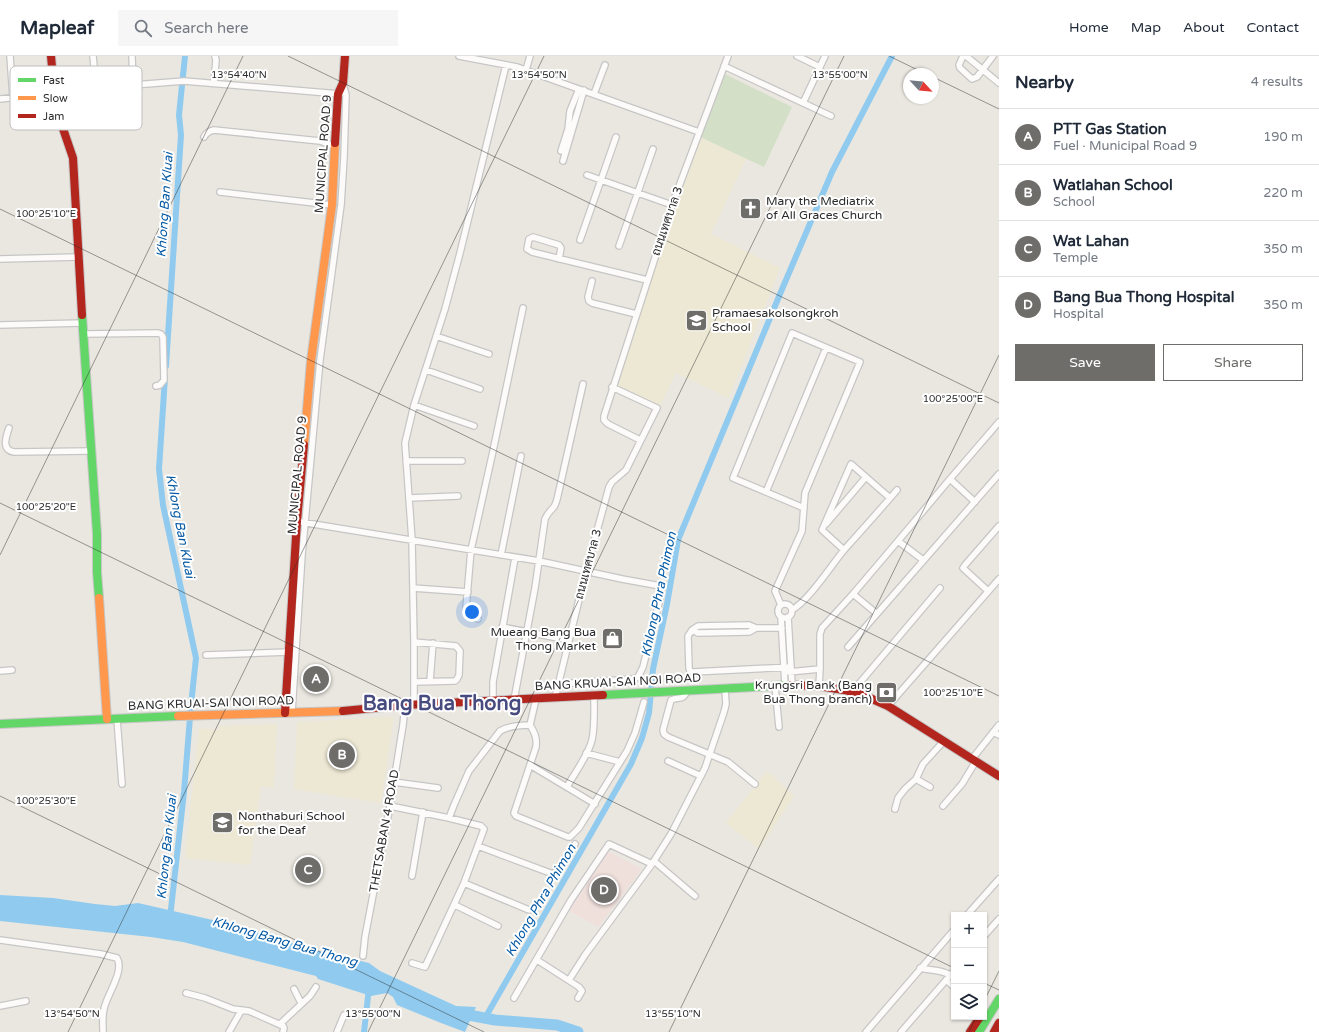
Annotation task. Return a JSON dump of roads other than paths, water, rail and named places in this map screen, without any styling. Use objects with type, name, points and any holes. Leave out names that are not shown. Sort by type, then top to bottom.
[{"type":"street","points":[[10,56],[11,66]]},
{"type":"street","points":[[51,56],[52,66]]},
{"type":"street","points":[[93,56],[94,66]]},
{"type":"street","points":[[132,56],[132,66]]},
{"type":"street","points":[[214,83],[215,56]]},
{"type":"street","name":"MUNICIPAL ROAD 9","points":[[289,712],[300,583],[301,522],[311,362],[332,205],[345,56]]},
{"type":"street","points":[[459,56],[526,70],[699,132]]},
{"type":"street","points":[[526,70],[530,56]]},
{"type":"street","name":"ถนนเทศบาล 3","points":[[640,440],[608,424],[604,420],[604,416],[612,387],[672,205],[728,56]]},
{"type":"street","points":[[797,56],[820,67]]},
{"type":"street","points":[[803,103],[825,56]]},
{"type":"street","points":[[993,56],[982,70],[975,79],[971,78],[960,68],[959,65],[964,56],[982,70],[999,83]]},
{"type":"street","points":[[414,705],[412,540],[405,443],[414,405],[426,370],[460,253],[506,65]]},
{"type":"street","points":[[594,94],[605,65]]},
{"type":"street","points":[[724,66],[831,116]]},
{"type":"street","points":[[142,84],[194,81],[342,94]]},
{"type":"street","points":[[561,151],[568,129],[570,111],[581,90]]},
{"type":"street","points":[[563,161],[581,90]]},
{"type":"street","name":"MUNICIPAL ROAD 9","points":[[289,712],[289,652],[301,522],[320,360],[341,205],[344,157],[342,94]]},
{"type":"street","points":[[0,100],[10,98]]},
{"type":"street","points":[[63,130],[71,148],[73,158],[78,257],[97,534],[97,572],[107,719]]},
{"type":"street","points":[[204,137],[210,131],[214,130],[320,141],[336,147]]},
{"type":"street","points":[[580,240],[616,137]]},
{"type":"street","points":[[619,246],[653,149]]},
{"type":"street","points":[[587,175],[672,205]]},
{"type":"street","points":[[220,192],[332,205]]},
{"type":"street","points":[[558,259],[561,248],[560,245],[533,237],[529,238],[526,246],[528,251],[558,259],[647,280]]},
{"type":"street","points":[[0,259],[78,257]]},
{"type":"street","points":[[592,281],[588,297],[589,301],[636,314]]},
{"type":"street","points":[[478,619],[471,616],[466,608],[471,550],[494,451],[523,308]]},
{"type":"street","points":[[0,325],[83,323]]},
{"type":"street","points":[[789,685],[784,669],[781,618],[778,611],[781,605],[775,591],[802,531],[804,508],[805,492],[860,362],[792,333],[733,478],[804,508]]},
{"type":"street","points":[[84,334],[161,334],[163,337],[164,380],[160,385],[156,386]]},
{"type":"street","points":[[436,336],[489,354]]},
{"type":"street","points":[[766,492],[826,348]]},
{"type":"street","points":[[426,370],[480,389]]},
{"type":"street","points":[[514,700],[545,519],[549,511],[556,503],[583,384]]},
{"type":"street","name":"ถนนเทศบาล 3","points":[[555,698],[568,640],[609,487],[616,478],[626,470],[657,408],[612,387]]},
{"type":"street","points":[[414,405],[474,426]]},
{"type":"street","points":[[818,686],[820,669],[820,634],[822,628],[853,594],[999,422]]},
{"type":"street","points":[[9,428],[5,444],[9,452],[91,451]]},
{"type":"street","points":[[501,555],[521,456]]},
{"type":"street","points":[[406,461],[462,461]]},
{"type":"street","points":[[822,530],[851,464],[890,498]]},
{"type":"street","points":[[848,647],[876,613],[999,474]]},
{"type":"street","points":[[822,530],[866,477]]},
{"type":"street","points":[[950,479],[975,502]]},
{"type":"street","points":[[789,685],[791,669],[788,617],[792,610],[806,597],[844,550],[897,490]]},
{"type":"street","points":[[409,498],[458,496]]},
{"type":"street","points":[[301,522],[539,561],[659,587],[661,590],[661,595],[643,667],[638,677],[633,679],[558,684]]},
{"type":"street","points":[[988,591],[963,568],[999,526]]},
{"type":"street","points":[[822,530],[844,550]]},
{"type":"street","points":[[898,541],[923,560]]},
{"type":"street","points":[[493,701],[493,682],[515,558]]},
{"type":"street","points":[[888,706],[999,579]]},
{"type":"street","points":[[413,588],[468,592]]},
{"type":"street","points":[[852,692],[940,588]]},
{"type":"street","points":[[853,594],[876,613]]},
{"type":"street","points":[[781,605],[787,605],[792,610]]},
{"type":"street","points":[[781,618],[788,617]]},
{"type":"street","points":[[722,625],[722,632]]},
{"type":"street","points":[[782,628],[756,628],[749,625],[698,626],[692,630],[688,639],[688,668],[693,672],[820,669]]},
{"type":"street","points":[[502,627],[526,633],[568,640]]},
{"type":"street","points":[[692,630],[698,633],[749,632],[756,628]]},
{"type":"street","points":[[414,642],[456,646],[459,647],[460,651],[459,675],[457,679],[452,682],[414,682]]},
{"type":"street","points":[[430,681],[433,643]]},
{"type":"street","points":[[206,655],[289,652]]},
{"type":"street","points":[[0,671],[12,670]]},
{"type":"street","name":"BANG KRUAI-SAI NOI ROAD","points":[[0,724],[378,708],[405,705],[789,685],[818,686],[852,692],[888,706],[999,776]]},
{"type":"street","points":[[775,686],[779,727]]},
{"type":"street","points":[[569,980],[581,961],[653,862],[671,834],[705,768],[724,712],[726,704],[725,689]]},
{"type":"street","points":[[687,691],[681,699],[671,700],[663,730],[664,734],[728,762],[755,784]]},
{"type":"street","points":[[567,786],[592,741],[594,696]]},
{"type":"street","points":[[530,726],[536,699]]},
{"type":"street","points":[[450,818],[454,805],[470,771],[500,730],[521,725],[530,726],[536,734],[537,740],[514,811],[516,816],[570,837],[579,828],[620,762],[635,733],[644,702]]},
{"type":"street","name":"THETSABAN 4 ROAD","points":[[363,956],[365,937],[390,806],[405,705]]},
{"type":"street","points":[[117,718],[122,784]]},
{"type":"street","points":[[943,806],[962,784],[974,760],[996,734],[999,725]]},
{"type":"street","points":[[895,809],[898,798],[916,779],[923,764],[944,741]]},
{"type":"street","points":[[586,754],[620,762]]},
{"type":"street","points":[[668,761],[701,776]]},
{"type":"street","points":[[530,765],[595,804]]},
{"type":"street","points":[[916,779],[930,787]]},
{"type":"street","points":[[394,782],[438,788]]},
{"type":"street","points":[[390,806],[483,826],[484,830],[455,905],[425,967],[412,963]]},
{"type":"street","points":[[412,876],[423,812]]},
{"type":"street","points":[[478,846],[554,874],[557,872],[575,844]]},
{"type":"street","points":[[514,998],[572,900],[609,844],[653,862],[695,896]]},
{"type":"street","points":[[970,912],[999,879]]},
{"type":"street","points":[[464,883],[529,910]]},
{"type":"street","points":[[455,905],[498,926]]},
{"type":"street","points":[[987,933],[999,919]]},
{"type":"street","points":[[866,1032],[951,933]]},
{"type":"street","points":[[0,940],[101,954],[116,958],[119,965],[112,989],[104,1008],[104,1032]]},
{"type":"street","points":[[537,960],[581,989],[578,998]]},
{"type":"street","points":[[901,1032],[950,975],[940,970],[920,968]]},
{"type":"street","points":[[280,1024],[310,996],[316,987]]},
{"type":"street","points":[[294,989],[301,1003]]},
{"type":"street","points":[[186,993],[241,1011],[249,1011],[280,1024],[284,1028],[282,1032]]},
{"type":"street","points":[[987,1007],[999,994]]},
{"type":"street","points":[[980,1032],[999,999]]},
{"type":"street","points":[[0,1006],[26,1001]]},
{"type":"street","points":[[230,1032],[241,1011]]},
{"type":"street","points":[[338,1032],[344,1015]]},
{"type":"street","points":[[970,1032],[978,1020]]},
{"type":"street","points":[[994,1032],[999,1023]]},
{"type":"water","points":[[0,895],[53,898],[115,906],[138,903],[239,926],[308,948],[369,963],[380,971],[456,1006],[476,1007],[465,1032],[397,1005],[393,997],[387,993],[371,996],[318,979],[316,976],[183,942],[151,937],[0,921]]},
{"type":"waterway","name":"Khlong Ban Kluai","points":[[166,366],[181,135],[179,115],[185,56]]},
{"type":"waterway","name":"Khlong Phra Phimon","points":[[485,1018],[631,764],[642,738],[649,713],[653,669],[667,604],[678,540],[832,172],[892,56]]},
{"type":"waterway","name":"Khlong Ban Kluai","points":[[165,377],[159,469],[163,505],[196,658],[184,792],[170,918]]},
{"type":"waterway","points":[[364,1032],[369,988]]},
{"type":"waterway","points":[[458,1013],[495,1020],[557,1025],[578,1032]]},
{"type":"place","name":"Mary the Mediatrix of All Graces Church","points":[[750,208]]},
{"type":"place","name":"Pramaesakolsongkroh School","points":[[697,320]]},
{"type":"place","name":"Mueang Bang Bua Thong Market","points":[[612,639]]},
{"type":"place","name":"PTT Gas Station","points":[[316,679]]},
{"type":"place","name":"Krungsri Bank (Bang Bua Thong branch)","points":[[887,692]]},
{"type":"place","name":"Watlahan School","points":[[342,755]]},
{"type":"place","name":"Nonthaburi School for the Deaf","points":[[222,823]]},
{"type":"place","name":"Wat Lahan","points":[[308,870]]},
{"type":"place","name":"Bang Bua Thong Hospital","points":[[604,890]]},
{"type":"district","name":"Bang Bua Thong","points":[[442,703]]},
{"type":"water label","name":"Khlong Bang Bua Thong","points":[[285,941]]}]
